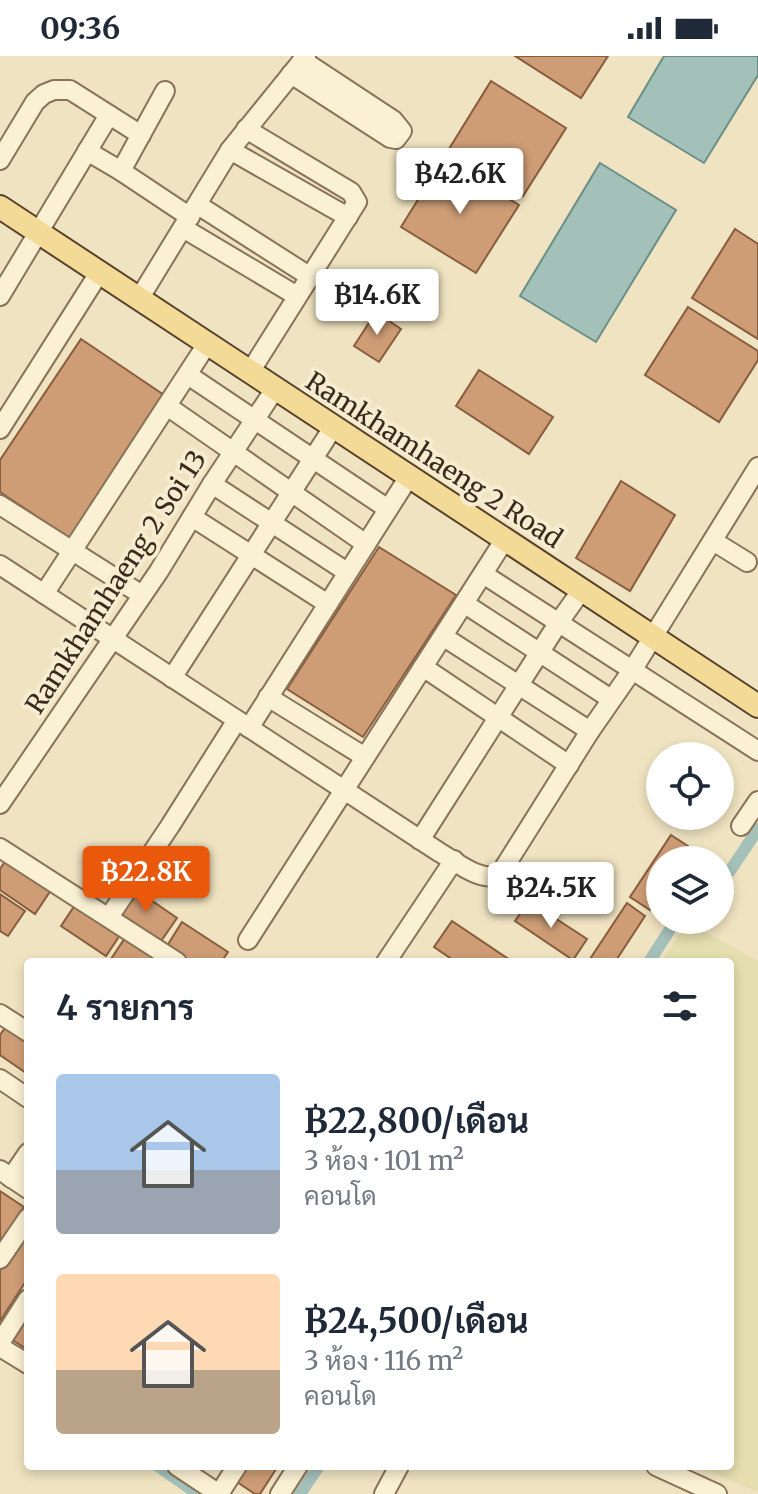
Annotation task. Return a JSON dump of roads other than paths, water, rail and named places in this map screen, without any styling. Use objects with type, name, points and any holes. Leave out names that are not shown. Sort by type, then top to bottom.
[{"type":"main road","name":"Ramkhamhaeng 2 Road","points":[[0,207],[410,475],[581,591],[631,619],[653,638],[758,706]]},
{"type":"street","points":[[300,64],[393,120],[401,126],[399,136],[390,138],[300,64]]},
{"type":"street","points":[[139,299],[230,150],[300,64]]},
{"type":"street","points":[[0,160],[35,102],[54,90],[70,90],[141,135]]},
{"type":"street","points":[[121,171],[165,91]]},
{"type":"street","points":[[0,296],[109,115]]},
{"type":"street","points":[[246,129],[351,192],[357,202],[250,372]]},
{"type":"street","points":[[230,150],[348,217]]},
{"type":"street","points":[[87,151],[190,217],[297,296]]},
{"type":"street","points":[[190,217],[309,276]]},
{"type":"street","points":[[0,429],[99,273]]},
{"type":"street","points":[[44,594],[207,344]]},
{"type":"street","points":[[188,375],[388,509]]},
{"type":"street","name":"Ramkhamhaeng 2 Soi 13","points":[[0,804],[142,595],[275,389]]},
{"type":"street","points":[[167,406],[366,544]]},
{"type":"street","points":[[172,678],[334,426]]},
{"type":"street","points":[[0,565],[420,840],[483,877],[493,878],[500,874],[653,638],[758,467]]},
{"type":"street","points":[[109,917],[243,724],[268,697],[410,475]]},
{"type":"street","points":[[212,484],[347,572]]},
{"type":"street","points":[[0,505],[142,595]]},
{"type":"street","points":[[192,517],[328,604]]},
{"type":"street","points":[[248,940],[505,539]]},
{"type":"street","points":[[713,541],[747,562]]},
{"type":"street","points":[[483,574],[758,751]]},
{"type":"street","points":[[420,840],[581,591]]},
{"type":"street","points":[[465,604],[611,699]]},
{"type":"street","points":[[444,637],[590,731]]},
{"type":"street","points":[[423,667],[569,765]]},
{"type":"street","points":[[268,697],[365,757]]},
{"type":"street","points":[[741,826],[758,801]]},
{"type":"street","points":[[0,848],[171,958]]},
{"type":"street","points":[[389,958],[454,860]]},
{"type":"street","points":[[0,1014],[24,1029]]},
{"type":"street","points":[[0,1079],[24,1095]]},
{"type":"street","points":[[24,1156],[4,1174],[24,1186]]},
{"type":"street","points":[[0,1259],[24,1224]]},
{"type":"street","points":[[24,1306],[0,1345],[24,1361]]},
{"type":"street","points":[[184,1470],[219,1494],[234,1470]]},
{"type":"street","points":[[280,1494],[295,1470]]},
{"type":"street","points":[[384,1494],[397,1470]]},
{"type":"street","points":[[665,1470],[717,1494]]},
{"type":"water","points":[[664,56],[758,56],[758,75],[704,163],[628,117]]},
{"type":"water","points":[[600,163],[676,210],[596,342],[520,296]]},
{"type":"waterway","points":[[734,865],[758,829]]},
{"type":"waterway","points":[[652,958],[667,934]]},
{"type":"waterway","points":[[164,1470],[198,1494]]},
{"type":"waterway","points":[[300,1494],[316,1470]]}]
